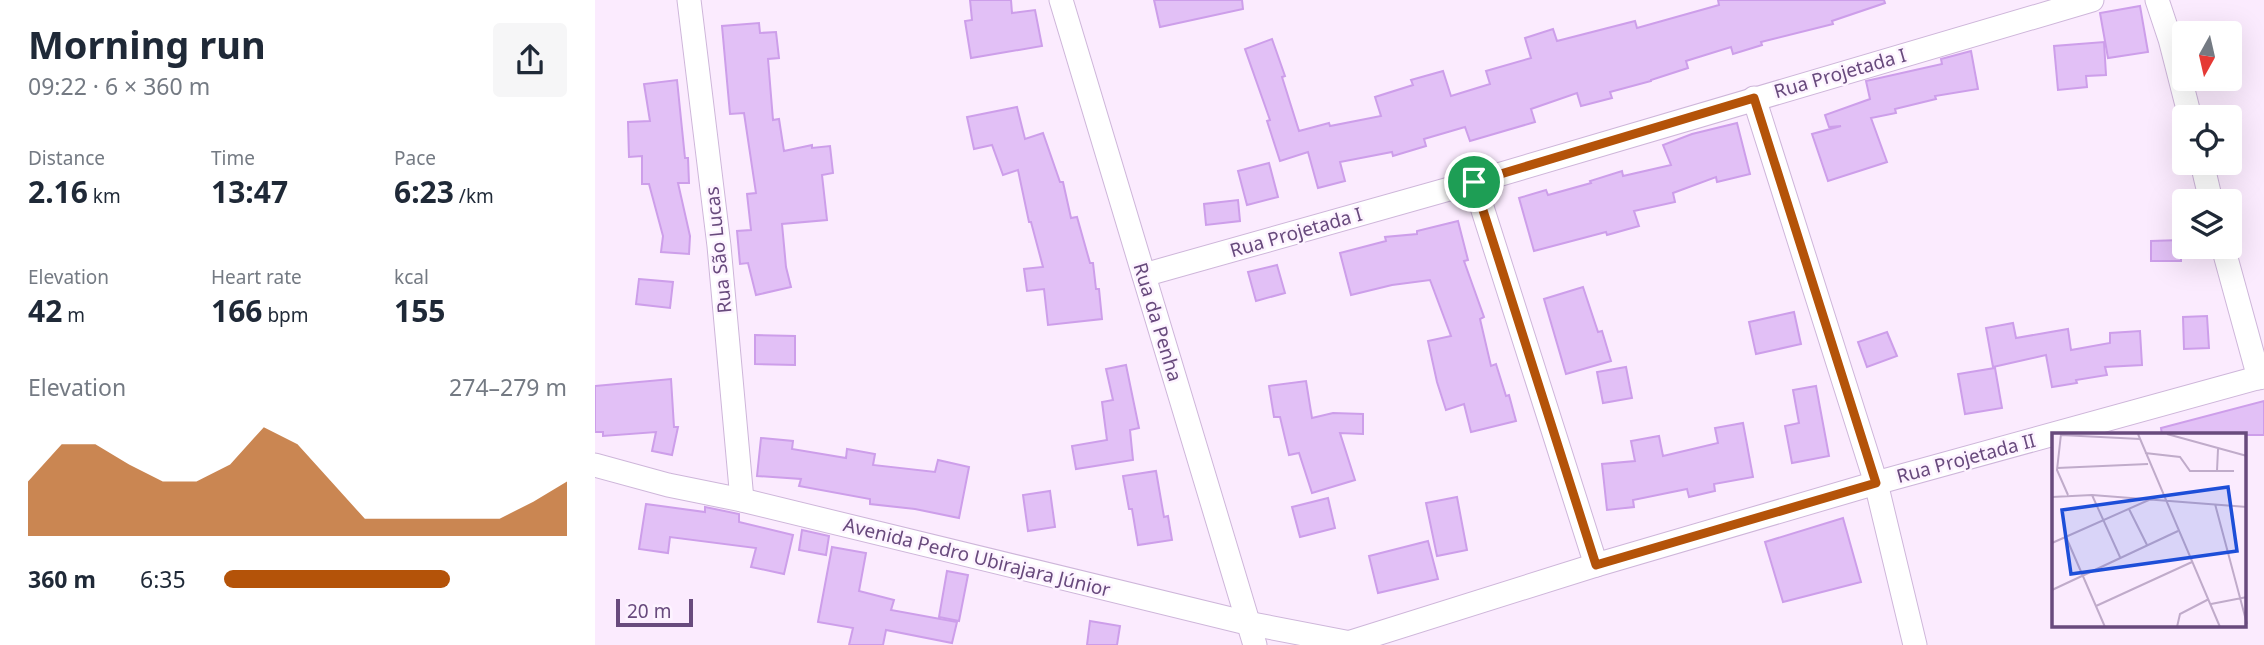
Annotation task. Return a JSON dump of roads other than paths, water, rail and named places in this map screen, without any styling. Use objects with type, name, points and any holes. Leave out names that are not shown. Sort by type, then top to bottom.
[{"type":"street","name":"Rua São Lucas","points":[[689,0],[719,246],[742,500]]},
{"type":"street","name":"Rua da Penha","points":[[1061,0],[1255,645]]},
{"type":"street","name":"Rua Projetada I","points":[[1144,275],[1474,182],[2092,0]]},
{"type":"street","points":[[2157,0],[2187,105]]},
{"type":"street","points":[[1754,98],[1876,483],[1915,645]]},
{"type":"street","points":[[1474,182],[1596,565]]},
{"type":"street","points":[[2227,259],[2262,377]]},
{"type":"street","name":"Rua Projetada II","points":[[2058,433],[2262,377]]},
{"type":"street","name":"Rua Projetada II","points":[[1355,644],[1596,565],[2052,435]]},
{"type":"street","name":"Avenida Pedro Ubirajara Júnior","points":[[595,465],[668,485],[742,500],[1247,623],[1355,644]]}]
